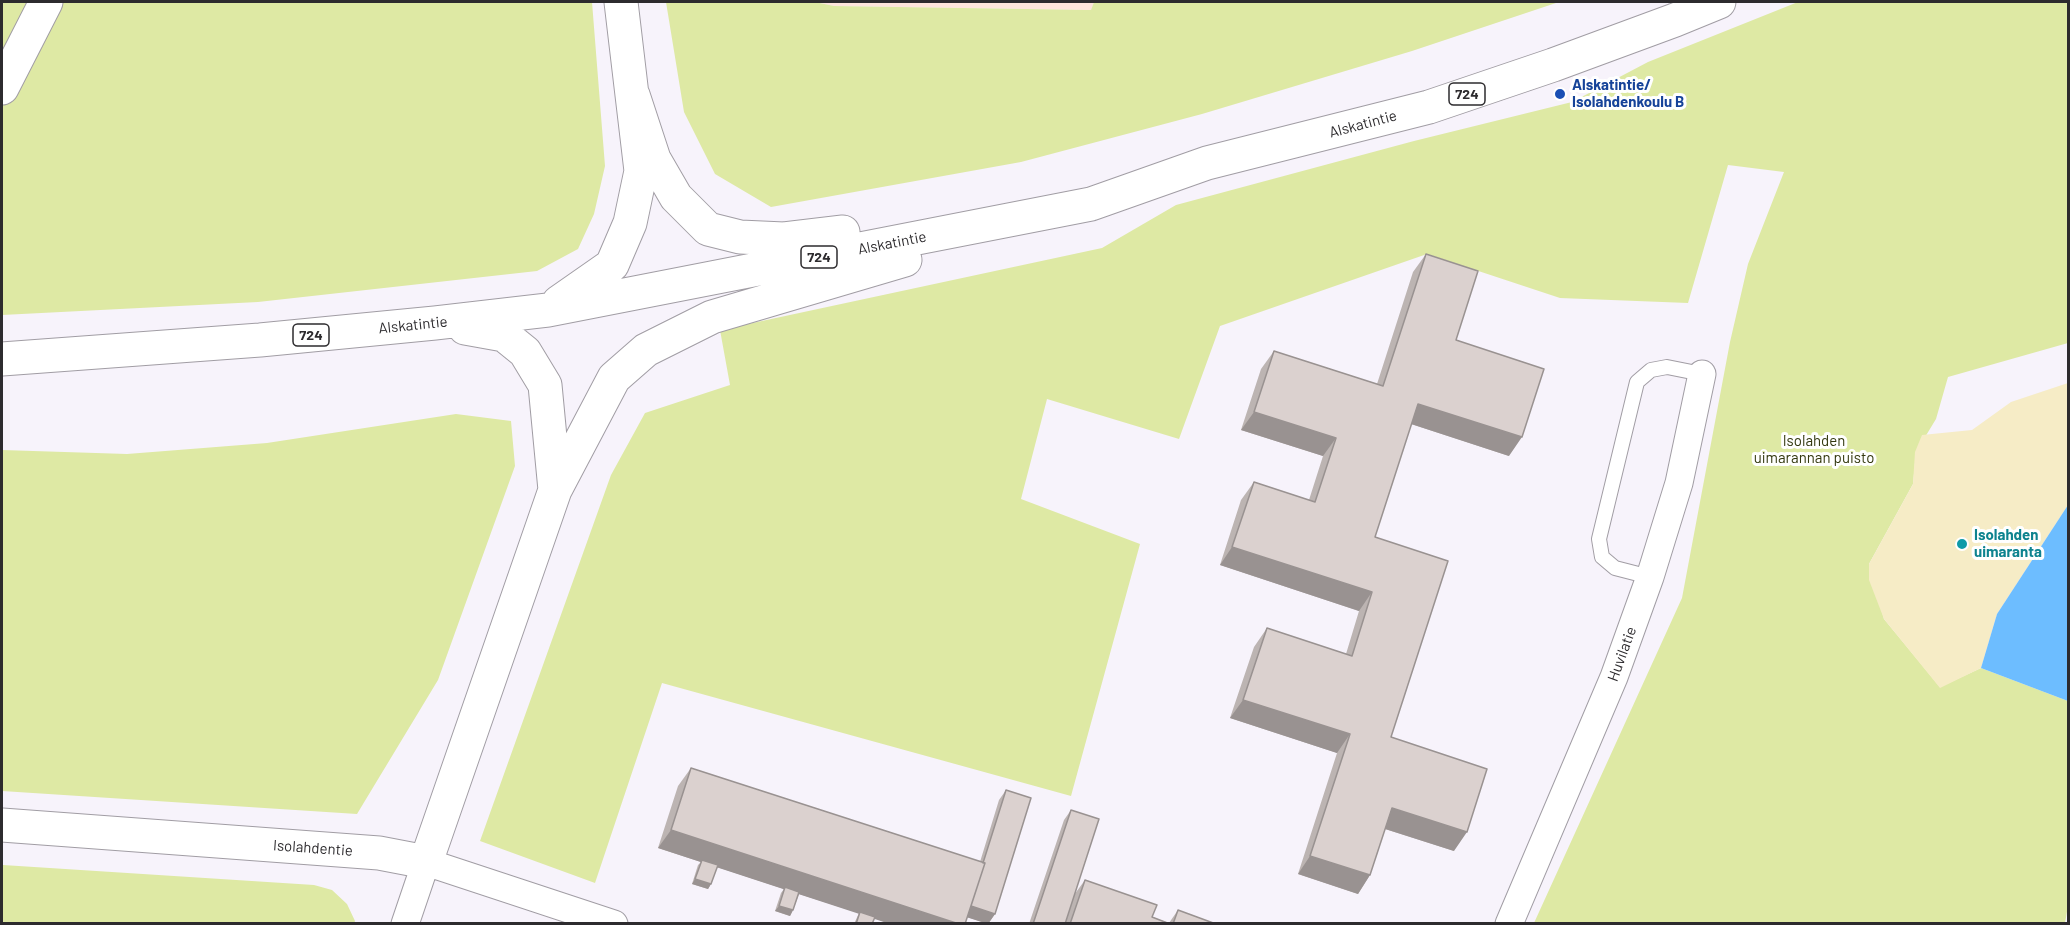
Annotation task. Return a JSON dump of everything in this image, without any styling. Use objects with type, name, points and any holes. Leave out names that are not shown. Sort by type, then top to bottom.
[{"type":"main road","points":[[2,88],[46,2]]},
{"type":"main road","points":[[548,310],[612,265],[630,223],[641,171],[621,2]]},
{"type":"main road","name":"Alskatintie","points":[[2,359],[260,340],[548,310],[1091,204],[1207,163],[1429,107],[1553,65],[1719,2]]},
{"type":"main road","points":[[633,95],[654,159],[676,197],[708,229],[740,237],[784,239],[838,233],[1028,195],[1207,163]]},
{"type":"main road","points":[[426,862],[555,490],[614,378],[646,351],[712,317],[1091,204]]},
{"type":"main road","points":[[435,323],[504,335],[525,352],[545,385],[555,490]]},
{"type":"main road","name":"Isolahdentie","points":[[2,825],[379,853],[426,862]]},
{"type":"street","name":"Huvilatie","points":[[1509,924],[1614,677],[1650,577],[1679,483],[1702,374]]},
{"type":"street","points":[[405,924],[426,862]]},
{"type":"street","name":"Isolahdentie","points":[[426,862],[614,924]]},
{"type":"lane","points":[[1650,577],[1615,568],[1602,557],[1599,539],[1637,382],[1651,370],[1667,367],[1702,374]]},
{"type":"shaded area","points":[[815,2],[1094,2],[1091,10],[834,6]]},
{"type":"green space","points":[[2,2],[592,2],[605,166],[594,214],[578,249],[537,271],[258,302],[2,315]]},
{"type":"green space","points":[[666,2],[815,2],[834,6],[1091,10],[1094,2],[1559,2],[1412,51],[1202,114],[1021,162],[771,207],[715,174],[684,112]]},
{"type":"green space","name":"Isolahden uimarannan puisto","points":[[1798,2],[2068,2],[2068,343],[1948,377],[1936,419],[1916,452],[1913,484],[1869,564],[1884,619],[1940,687],[1981,668],[2068,701],[2068,906],[2065,923],[1534,923],[1682,598],[1730,342],[1748,264],[1784,172],[1728,165],[1688,303],[1560,298],[1427,254],[1220,326],[1179,439],[1047,399],[1021,499],[1140,544],[1071,796],[662,683],[595,883],[480,841],[611,475],[645,413],[730,385],[720,330],[1102,248],[1176,205],[1414,141],[1572,102],[1648,62]]},
{"type":"green space","points":[[456,414],[511,421],[515,466],[438,680],[357,814],[2,791],[2,450],[127,454],[267,443]]},
{"type":"green space","points":[[3,865],[314,885],[332,890],[347,904],[355,921],[354,924],[2,923]]},
{"type":"sand","name":"Isolahden uimaranta","points":[[2068,383],[2068,505],[1997,614],[1981,668],[1940,688],[1884,619],[1869,580],[1869,564],[1913,484],[1915,452],[1922,435],[1972,430],[2011,402]]},
{"type":"water","points":[[2068,505],[2068,701],[1981,668],[1997,614]]},
{"type":"building","points":[[1426,254],[1478,271],[1456,340],[1544,369],[1522,437],[1418,404],[1375,537],[1448,561],[1391,737],[1487,769],[1467,832],[1392,808],[1370,875],[1310,856],[1350,734],[1243,700],[1267,628],[1352,656],[1372,592],[1232,547],[1254,482],[1315,502],[1336,438],[1254,412],[1274,351],[1383,386]]},
{"type":"building","points":[[691,768],[985,863],[965,924],[959,924],[671,830]]},
{"type":"building","points":[[1006,790],[1031,798],[995,914],[971,906]]},
{"type":"building","points":[[1071,810],[1099,819],[1065,924],[1033,924]]},
{"type":"building","points":[[702,860],[718,865],[711,884],[695,879]]},
{"type":"building","points":[[1085,880],[1157,905],[1152,917],[1170,924],[1070,924]]},
{"type":"building","points":[[785,887],[799,892],[793,910],[779,906]]},
{"type":"building","points":[[1178,910],[1216,924],[1173,924]]},
{"type":"building","points":[[860,912],[875,917],[872,924],[856,924]]},
{"type":"place","name":"Alskatintie/ Isolahdenkoulu B","points":[[1560,94]]},
{"type":"place","name":"Isolahden uimaranta","points":[[1962,544]]}]
